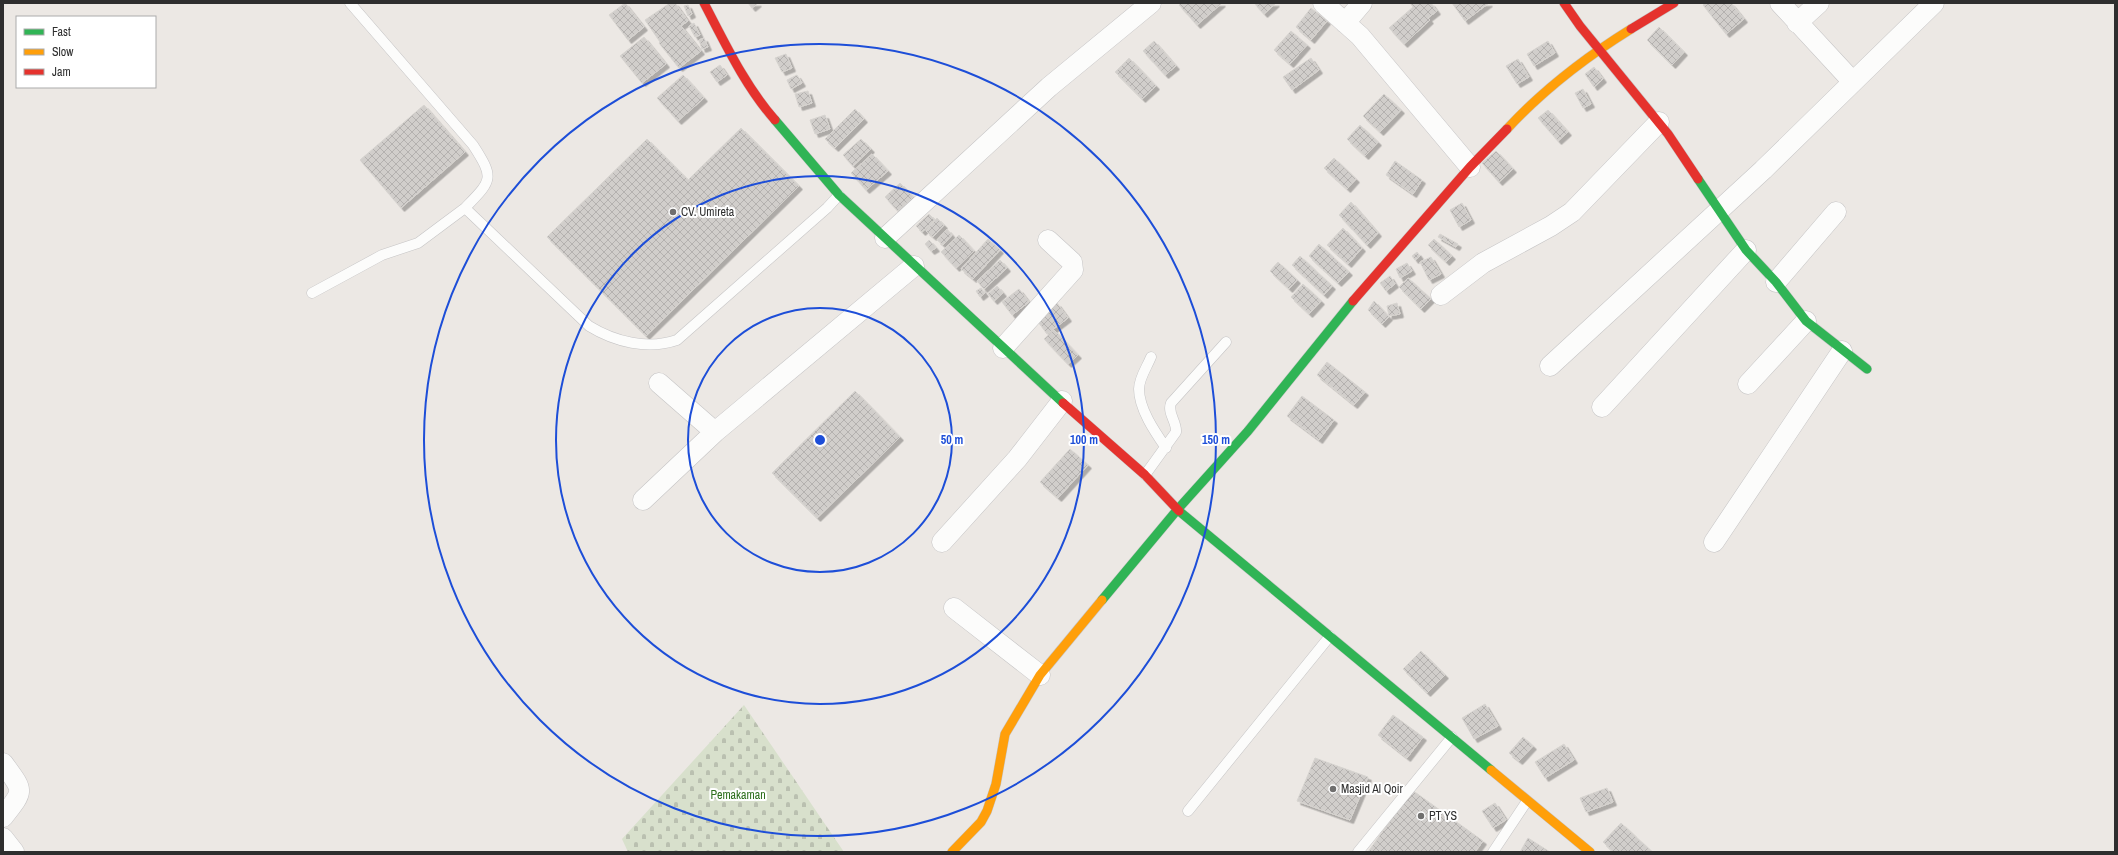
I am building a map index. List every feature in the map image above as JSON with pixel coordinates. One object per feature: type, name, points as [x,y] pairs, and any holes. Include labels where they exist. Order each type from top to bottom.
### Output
[{"type":"street","points":[[704,3],[722,38],[762,106],[839,195],[1080,419],[1145,474],[1177,510],[1590,852]]},
{"type":"street","points":[[886,238],[1049,88],[1151,3]]},
{"type":"street","points":[[1323,3],[1360,36],[1470,167]]},
{"type":"street","points":[[1345,23],[1362,3]]},
{"type":"street","points":[[1564,3],[1598,49],[1658,122],[1746,250],[1776,282],[1806,321],[1842,351],[1867,369]]},
{"type":"street","points":[[952,852],[981,822],[987,811],[996,784],[1005,734],[1040,675],[1177,510],[1248,431],[1338,319],[1470,167],[1529,105],[1598,49],[1674,3]]},
{"type":"street","points":[[1780,3],[1852,82]]},
{"type":"street","points":[[1798,23],[1818,3]]},
{"type":"street","points":[[1550,366],[1763,170],[1934,3]]},
{"type":"street","points":[[1441,295],[1483,263],[1551,226],[1572,212],[1658,122]]},
{"type":"street","points":[[1776,282],[1836,212]]},
{"type":"street","points":[[1003,348],[1073,270],[1072,262],[1048,240]]},
{"type":"street","points":[[1602,407],[1746,250]]},
{"type":"street","points":[[643,500],[715,432],[914,266]]},
{"type":"street","points":[[1748,384],[1806,321]]},
{"type":"street","points":[[1714,542],[1842,351]]},
{"type":"street","points":[[659,383],[715,432]]},
{"type":"street","points":[[942,542],[1017,459],[1062,401]]},
{"type":"street","points":[[954,608],[1040,675]]},
{"type":"street","points":[[3,763],[20,789],[18,797],[3,817]]},
{"type":"street","points":[[3,838],[14,852]]},
{"type":"lane","points":[[312,292],[382,255],[418,243],[465,208],[487,185],[488,176],[484,162],[473,145],[350,3]]},
{"type":"lane","points":[[465,208],[589,326],[601,334],[616,339],[653,346],[677,340],[827,208],[839,195]]},
{"type":"lane","points":[[1145,474],[1166,448],[1176,431],[1176,425],[1169,409],[1171,403],[1226,342]]},
{"type":"lane","points":[[1151,357],[1141,380],[1140,398],[1151,424],[1166,448]]},
{"type":"lane","points":[[1188,811],[1330,636]]},
{"type":"lane","points":[[1358,852],[1452,737]]},
{"type":"lane","points":[[1493,852],[1528,801]]},
{"type":"green space","name":"Pemakaman","points":[[744,705],[844,852],[628,852],[622,839]]},
{"type":"building","points":[[625,3],[644,27],[628,40],[609,15]]},
{"type":"building","points":[[670,3],[675,3],[688,21],[681,26],[701,51],[679,68],[659,43],[660,42],[645,20]]},
{"type":"building","points":[[748,3],[758,3],[752,8]]},
{"type":"building","points":[[1181,3],[1222,3],[1197,25],[1179,5]]},
{"type":"building","points":[[1254,3],[1276,3],[1264,14]]},
{"type":"building","points":[[1410,3],[1431,3],[1437,11],[1428,18],[1430,20],[1404,44],[1389,28],[1413,7]]},
{"type":"building","points":[[1452,3],[1489,3],[1465,21]]},
{"type":"building","points":[[1705,3],[1731,3],[1744,19],[1726,34],[1703,5]]},
{"type":"building","points":[[688,5],[692,14],[688,16],[684,6]]},
{"type":"building","points":[[1311,8],[1327,21],[1311,40],[1296,27]]},
{"type":"building","points":[[694,23],[700,35],[695,37],[689,26]]},
{"type":"building","points":[[1659,27],[1684,52],[1672,65],[1647,40]]},
{"type":"building","points":[[1291,31],[1307,45],[1290,64],[1274,50]]},
{"type":"building","points":[[644,37],[666,64],[642,83],[620,56]]},
{"type":"building","points":[[704,38],[708,47],[702,49],[699,40]]},
{"type":"building","points":[[1154,41],[1176,66],[1165,75],[1143,51]]},
{"type":"building","points":[[1548,41],[1555,53],[1534,66],[1527,54]]},
{"type":"building","points":[[786,54],[792,68],[782,72],[775,58]]},
{"type":"building","points":[[1129,58],[1156,86],[1142,99],[1115,72]]},
{"type":"building","points":[[1311,58],[1319,70],[1292,90],[1283,77]]},
{"type":"building","points":[[1518,59],[1529,77],[1517,84],[1506,66]]},
{"type":"building","points":[[720,65],[727,75],[717,82],[710,72]]},
{"type":"building","points":[[1594,67],[1603,79],[1594,87],[1585,74]]},
{"type":"building","points":[[683,75],[704,98],[678,121],[657,98]]},
{"type":"building","points":[[797,75],[802,83],[791,89],[787,80]]},
{"type":"building","points":[[1583,89],[1591,104],[1583,108],[1575,93]]},
{"type":"building","points":[[808,91],[812,103],[799,107],[795,94]]},
{"type":"building","points":[[1384,94],[1401,110],[1380,132],[1363,116]]},
{"type":"building","points":[[424,105],[465,152],[401,208],[360,160]]},
{"type":"building","points":[[855,109],[864,119],[835,148],[825,139]]},
{"type":"building","points":[[1548,110],[1568,132],[1558,141],[1538,118]]},
{"type":"building","points":[[825,115],[830,129],[815,134],[810,120]]},
{"type":"building","points":[[1360,125],[1378,142],[1365,156],[1347,139]]},
{"type":"building","name":"CV. Umireta","points":[[741,128],[799,186],[646,336],[547,237],[647,139],[688,180]]},
{"type":"building","points":[[861,139],[871,149],[853,166],[843,155]]},
{"type":"building","points":[[1496,151],[1513,169],[1499,182],[1482,163]]},
{"type":"building","points":[[872,154],[888,171],[866,190],[851,173]]},
{"type":"building","points":[[1334,158],[1356,179],[1347,189],[1324,168]]},
{"type":"building","points":[[1395,161],[1422,180],[1413,194],[1386,175]]},
{"type":"building","points":[[900,183],[913,197],[898,211],[885,197]]},
{"type":"building","points":[[1351,202],[1378,233],[1367,245],[1339,215]]},
{"type":"building","points":[[1462,203],[1471,220],[1459,227],[1450,210]]},
{"type":"building","points":[[929,214],[935,220],[922,232],[916,226]]},
{"type":"building","points":[[937,218],[944,225],[933,237],[926,231]]},
{"type":"building","points":[[1343,228],[1362,248],[1348,264],[1327,245]]},
{"type":"building","points":[[947,229],[952,235],[943,245],[937,240]]},
{"type":"building","points":[[1440,234],[1458,244],[1456,247],[1438,237]]},
{"type":"building","points":[[959,235],[974,251],[956,268],[941,252]]},
{"type":"building","points":[[988,239],[1000,250],[973,279],[961,269]]},
{"type":"building","points":[[1434,239],[1452,256],[1446,262],[1428,245]]},
{"type":"building","points":[[929,240],[936,248],[931,251],[925,244]]},
{"type":"building","points":[[1319,244],[1349,272],[1338,283],[1309,256]]},
{"type":"building","points":[[1417,252],[1420,256],[1415,260],[1412,256]]},
{"type":"building","points":[[1300,256],[1332,286],[1324,295],[1292,265]]},
{"type":"building","points":[[1431,257],[1441,274],[1429,280],[1420,262]]},
{"type":"building","points":[[1000,260],[1007,268],[984,289],[977,281]]},
{"type":"building","points":[[1278,262],[1297,280],[1289,289],[1270,271]]},
{"type":"building","points":[[1407,263],[1412,271],[1400,278],[1396,269]]},
{"type":"building","points":[[1390,276],[1395,284],[1386,291],[1380,283]]},
{"type":"building","points":[[1408,278],[1431,299],[1421,309],[1399,287]]},
{"type":"building","points":[[1303,284],[1321,301],[1309,314],[1291,297]]},
{"type":"building","points":[[997,286],[1003,293],[994,301],[988,294]]},
{"type":"building","points":[[981,288],[985,293],[980,297],[976,291]]},
{"type":"building","points":[[1019,289],[1029,302],[1012,315],[1002,302]]},
{"type":"building","points":[[1374,301],[1389,317],[1382,324],[1368,310]]},
{"type":"building","points":[[1057,303],[1068,318],[1047,334],[1036,319]]},
{"type":"building","points":[[1397,303],[1400,314],[1389,316],[1387,306]]},
{"type":"building","points":[[1054,330],[1078,355],[1068,364],[1044,339]]},
{"type":"building","points":[[1327,362],[1365,392],[1354,405],[1317,375]]},
{"type":"building","points":[[855,391],[900,437],[817,518],[772,473]]},
{"type":"building","points":[[1302,396],[1334,420],[1319,440],[1287,416]]},
{"type":"building","points":[[1070,449],[1088,465],[1058,498],[1040,482]]},
{"type":"building","points":[[1421,651],[1445,675],[1427,693],[1403,669]]},
{"type":"building","points":[[1485,704],[1498,726],[1474,739],[1462,718]]},
{"type":"building","points":[[1393,715],[1423,737],[1407,758],[1378,735]]},
{"type":"building","points":[[1523,737],[1533,746],[1519,761],[1509,753]]},
{"type":"building","points":[[1564,744],[1574,760],[1545,778],[1535,762]]},
{"type":"building","name":"Masjid Al Qoir","points":[[1315,758],[1368,777],[1350,820],[1297,801]]},
{"type":"building","points":[[1607,788],[1613,802],[1586,812],[1580,798]]},
{"type":"building","name":"PT YS","points":[[1412,790],[1483,841],[1475,852],[1368,852]]},
{"type":"building","points":[[1495,803],[1506,820],[1493,828],[1482,811]]},
{"type":"building","points":[[1621,823],[1652,852],[1613,852],[1603,842]]},
{"type":"building","points":[[1528,838],[1550,852],[1520,852]]},
{"type":"traffic: fast","points":[[775,120],[839,195],[1063,403]]},
{"type":"traffic: fast","points":[[1698,179],[1746,250],[1776,282],[1806,321],[1867,369]]},
{"type":"traffic: fast","points":[[1102,600],[1177,510],[1248,431],[1353,301]]},
{"type":"traffic: fast","points":[[1179,511],[1491,770]]},
{"type":"traffic: slow","points":[[1507,129],[1535,101],[1566,75],[1631,29]]},
{"type":"traffic: slow","points":[[952,852],[981,822],[987,811],[996,784],[1005,734],[1040,675],[1102,600]]},
{"type":"traffic: slow","points":[[1491,770],[1590,852]]},
{"type":"traffic: jam","points":[[704,3],[745,79],[764,107],[775,120]]},
{"type":"traffic: jam","points":[[1564,3],[1580,26],[1668,134],[1698,179]]},
{"type":"traffic: jam","points":[[1631,29],[1674,3]]},
{"type":"traffic: jam","points":[[1353,301],[1470,167],[1507,129]]},
{"type":"traffic: jam","points":[[1063,403],[1145,475],[1179,511]]},
{"type":"place","name":"CV. Umireta","points":[[673,212]]},
{"type":"place","name":"Masjid Al Qoir","points":[[1333,789]]},
{"type":"place","name":"PT YS","points":[[1421,816]]}]
